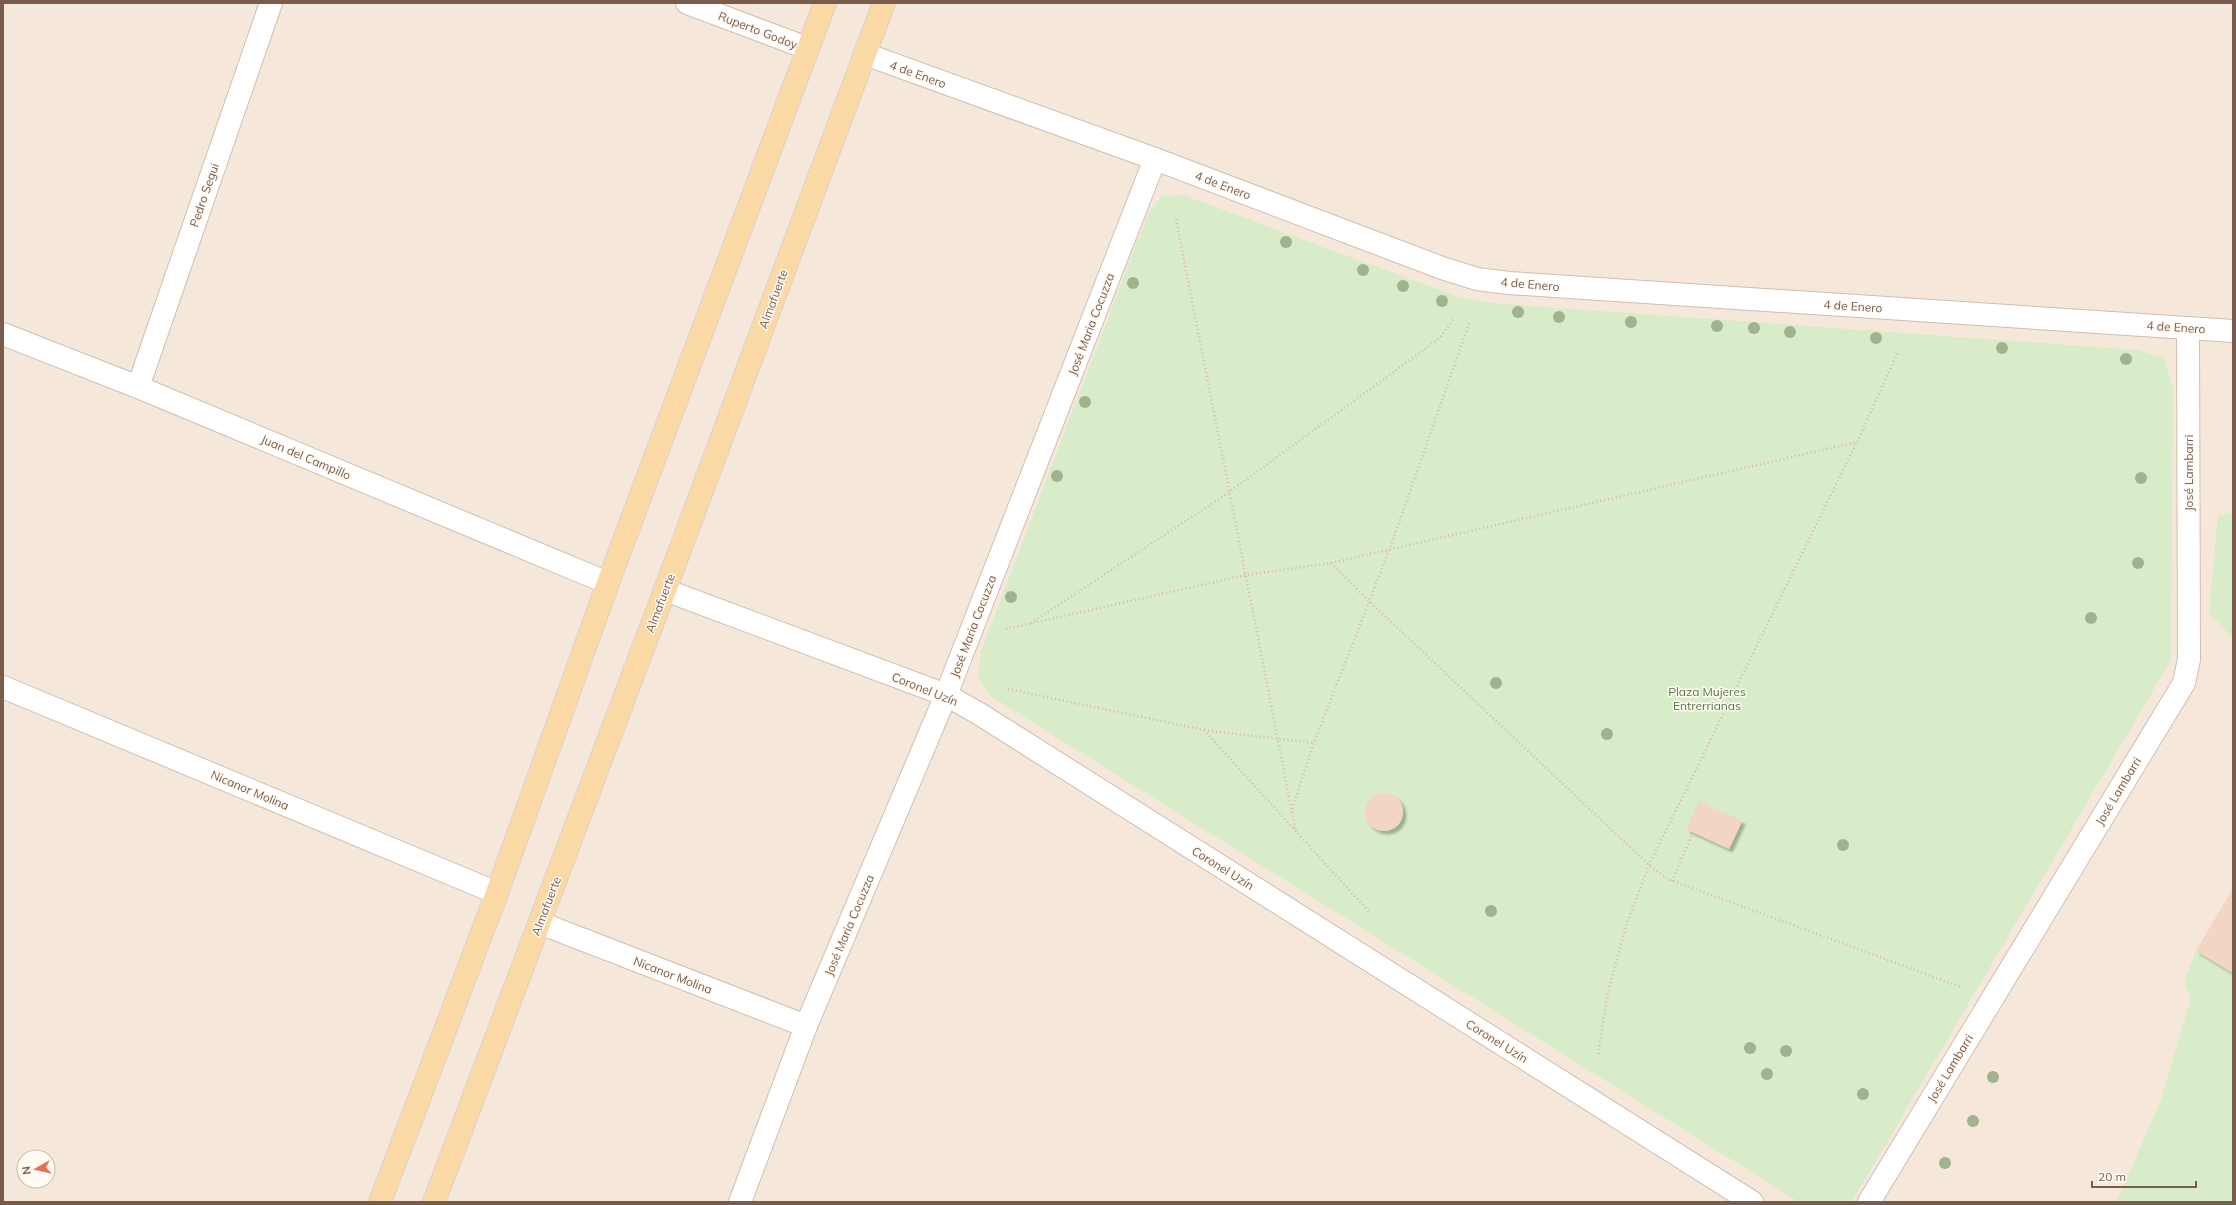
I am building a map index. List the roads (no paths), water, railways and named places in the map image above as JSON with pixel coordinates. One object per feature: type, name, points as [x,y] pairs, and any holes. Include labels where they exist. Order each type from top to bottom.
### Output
[{"type":"main road","points":[[380,1202],[497,892],[608,583],[825,3]]},
{"type":"main road","name":"Almafuerte","points":[[434,1202],[665,590],[884,3]]},
{"type":"street","name":"Pedro Segui","points":[[138,386],[271,3]]},
{"type":"street","name":"Ruperto Godoy","points":[[687,3],[807,48]]},
{"type":"street","name":"4 de Enero","points":[[865,54],[1155,159],[1435,265],[1477,279],[1508,283],[2233,331]]},
{"type":"street","name":"José Maria Cocuzza","points":[[740,1202],[806,1026],[946,695],[1155,159]]},
{"type":"street","name":"José Lambarri","points":[[1869,1202],[2184,683],[2189,659],[2188,328]]},
{"type":"street","name":"Juan del Campillo","points":[[3,334],[138,386],[608,583]]},
{"type":"street","name":"Coronel Uzín","points":[[665,590],[946,695],[978,713],[1752,1202]]},
{"type":"street","name":"Nicanor Molina","points":[[3,687],[497,892]]},
{"type":"street","name":"Nicanor Molina","points":[[540,923],[806,1026]]},
{"type":"park label","name":"Plaza Mujeres Entrerrianas","points":[[1707,698]]}]
